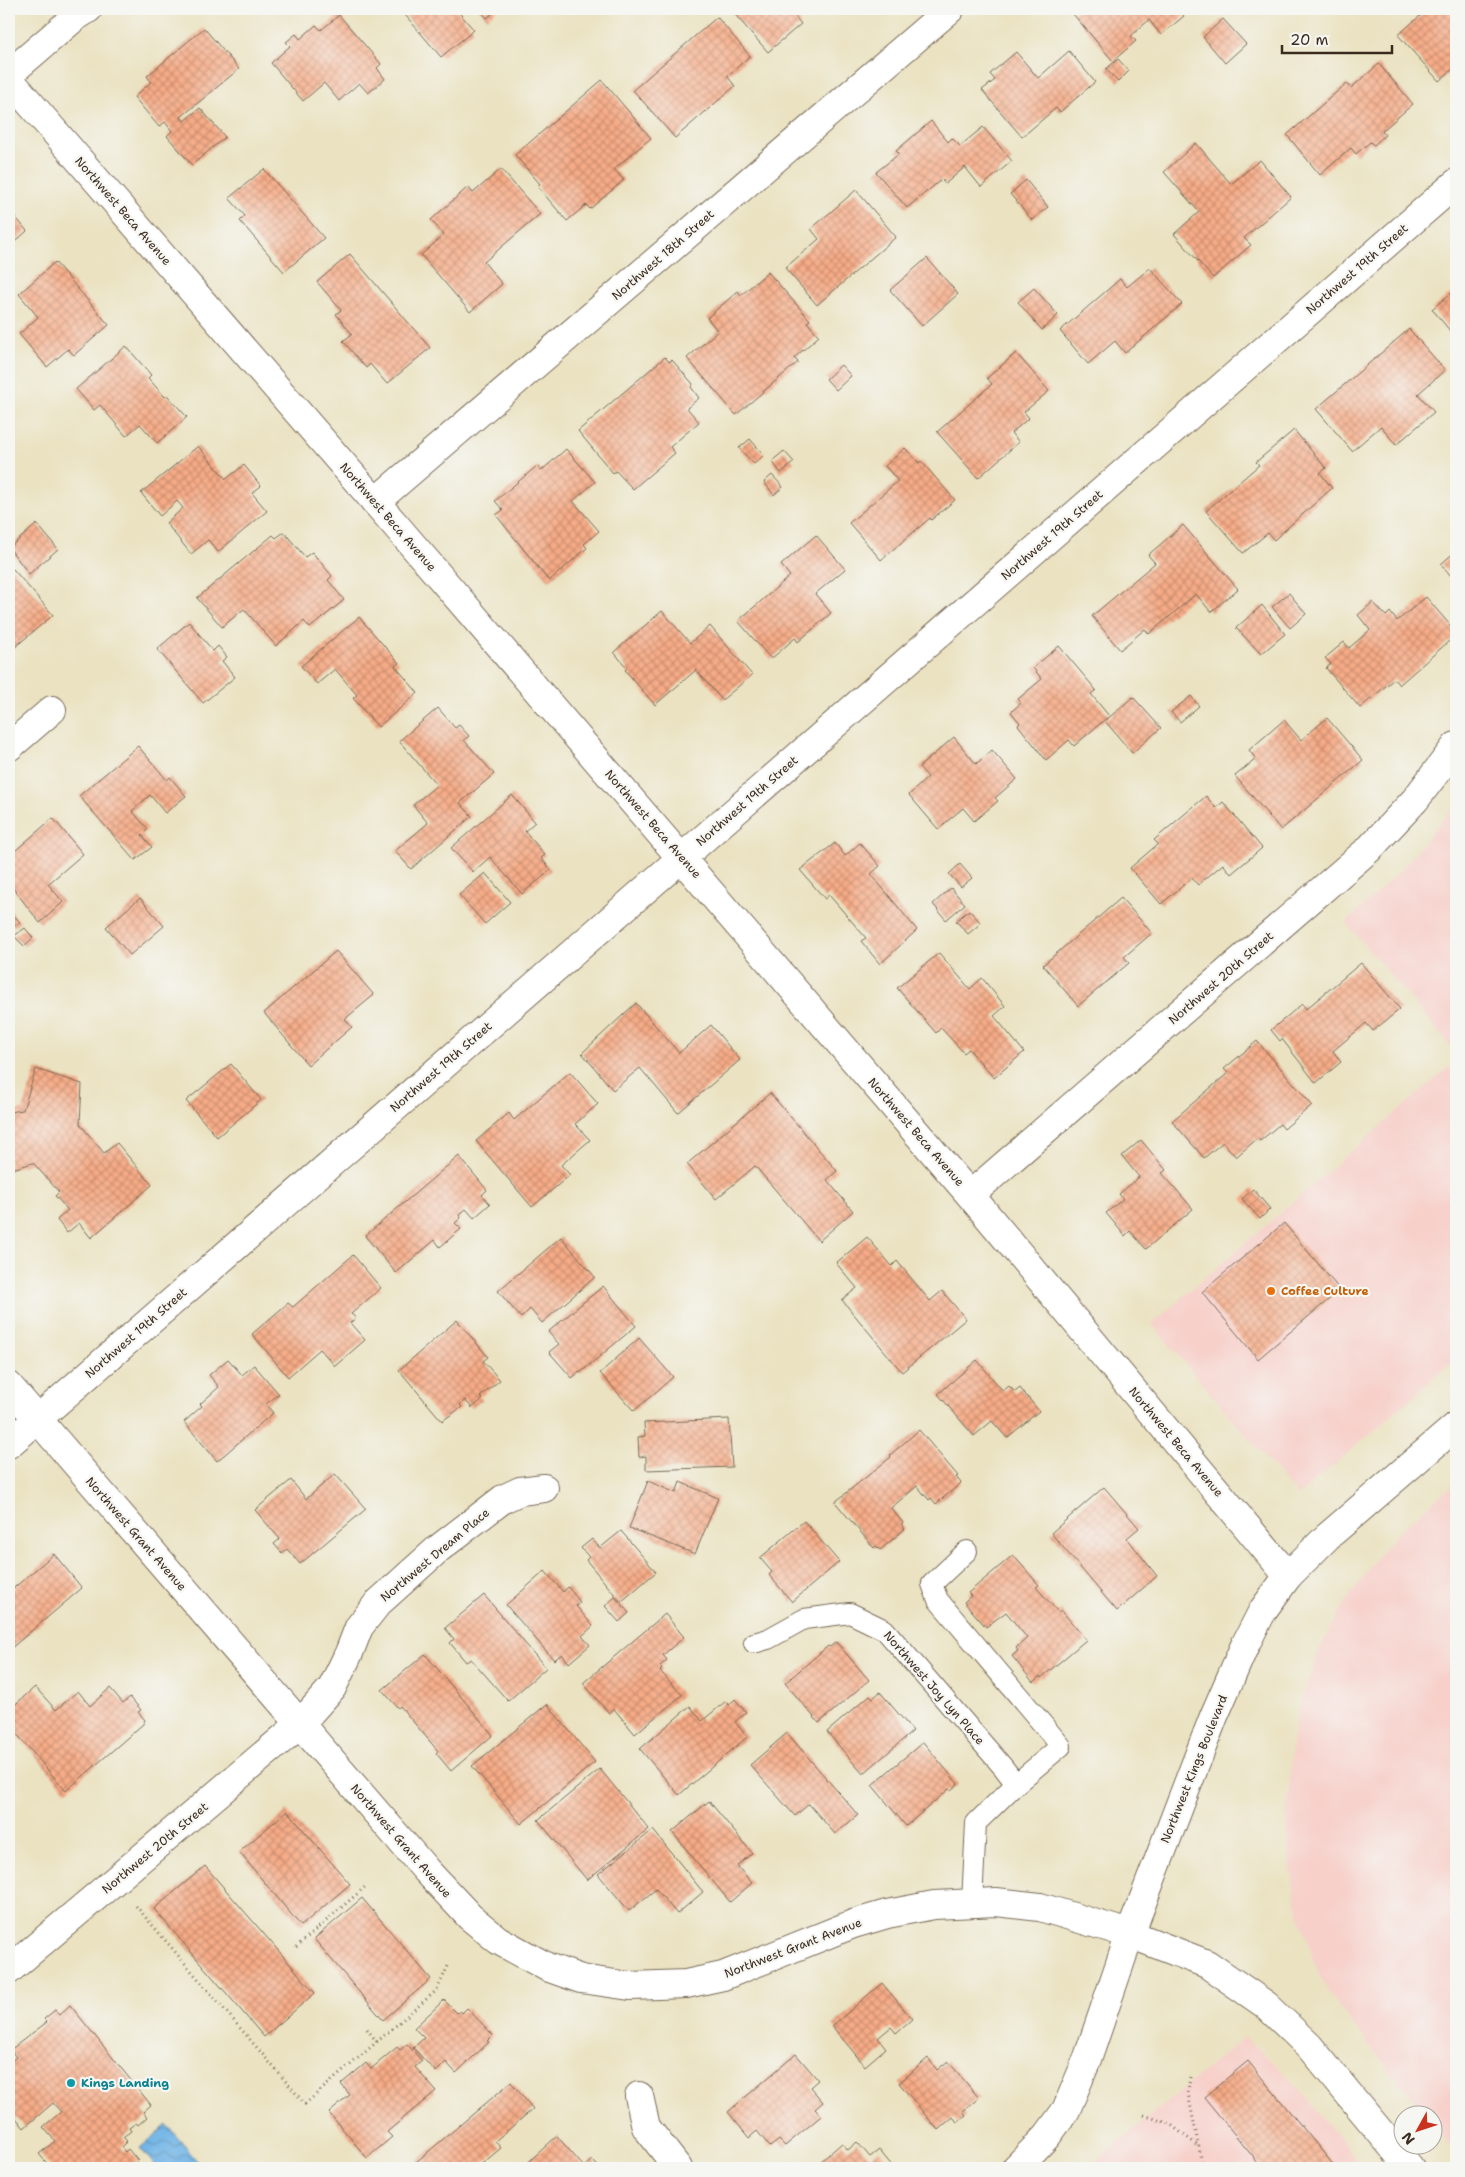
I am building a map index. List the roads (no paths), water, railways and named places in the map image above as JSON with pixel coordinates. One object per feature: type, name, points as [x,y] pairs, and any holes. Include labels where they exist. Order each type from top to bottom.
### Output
[{"type":"street","points":[[9,74],[74,18],[88,9]]},
{"type":"street","name":"Northwest 18th Street","points":[[375,502],[950,9]]},
{"type":"street","name":"Northwest Beca Avenue","points":[[9,79],[970,1195],[1288,1576]]},
{"type":"street","name":"Northwest 19th Street","points":[[9,1444],[1456,183]]},
{"type":"street","points":[[9,747],[52,710]]},
{"type":"street","name":"Northwest 20th Street","points":[[970,1195],[1369,849],[1416,800],[1456,746]]},
{"type":"street","name":"Northwest Grant Avenue","points":[[9,1386],[426,1870],[470,1917],[498,1940],[547,1967],[582,1979],[630,1986],[686,1984],[723,1976],[852,1924],[887,1914],[934,1905],[972,1903],[996,1902],[1040,1907],[1130,1934],[1207,1964],[1266,2005],[1309,2046],[1410,2168]]},
{"type":"street","name":"Northwest Kings Boulevard","points":[[1016,2168],[1047,2136],[1066,2110],[1087,2060],[1130,1934],[1214,1716],[1245,1645],[1263,1610],[1288,1576],[1327,1537],[1456,1426]]},
{"type":"street","name":"Northwest Dream Place","points":[[300,1724],[332,1688],[359,1627],[378,1603],[438,1549],[503,1499],[520,1491],[544,1488]]},
{"type":"street","name":"Northwest 20th Street","points":[[9,1970],[300,1724]]},
{"type":"street","points":[[639,2096],[646,2127],[678,2168]]},
{"type":"lane","points":[[967,1551],[932,1584],[938,1600],[1061,1746],[1016,1784],[976,1823],[972,1903]]},
{"type":"lane","name":"Northwest Joy Lyn Place","points":[[754,1643],[768,1639],[804,1619],[850,1613],[885,1630],[1016,1784]]},
{"type":"water","points":[[167,2125],[203,2168],[157,2168],[140,2148]]},
{"type":"place","name":"Coffee Culture","points":[[1271,1291]]},
{"type":"place","name":"Kings Landing","points":[[71,2083]]}]
